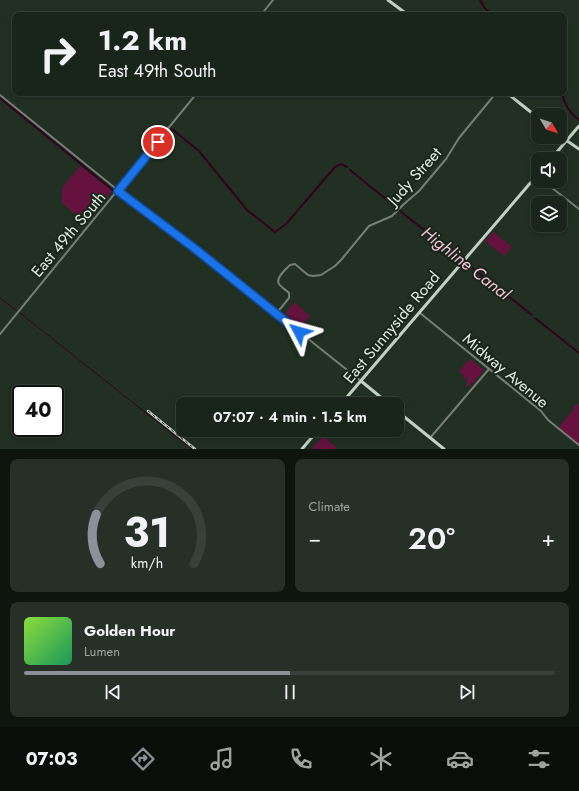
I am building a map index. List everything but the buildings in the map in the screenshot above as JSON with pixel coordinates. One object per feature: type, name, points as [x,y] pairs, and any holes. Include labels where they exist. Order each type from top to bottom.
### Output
[{"type":"main road","points":[[388,0],[404,12]]},
{"type":"main road","points":[[511,96],[531,112]]},
{"type":"main road","points":[[567,138],[579,126]]},
{"type":"main road","points":[[567,140],[579,149]]},
{"type":"main road","name":"East Sunnyside Road","points":[[347,397],[531,183]]},
{"type":"main road","points":[[361,381],[380,397]]},
{"type":"main road","points":[[404,417],[444,449]]},
{"type":"main road","points":[[302,449],[312,437]]},
{"type":"street","points":[[263,12],[272,0]]},
{"type":"street","points":[[0,95],[118,191],[194,248],[361,381]]},
{"type":"street","name":"East 49th South","points":[[0,334],[196,96]]},
{"type":"street","name":"Judy Street","points":[[276,314],[289,298],[288,293],[278,281],[279,277],[290,265],[295,264],[308,274],[316,276],[321,275],[334,266],[341,260],[369,226],[392,216],[419,191],[446,159],[459,138],[494,96]]},
{"type":"street","points":[[552,188],[579,209]]},
{"type":"street","name":"Midway Avenue","points":[[419,312],[541,411],[548,420],[579,446]]},
{"type":"street","points":[[430,438],[489,369]]},
{"type":"shaded area","points":[[80,166],[112,191],[86,223],[62,203],[62,188]]},
{"type":"shaded area","points":[[493,232],[512,247],[504,256],[485,241]]},
{"type":"shaded area","points":[[294,302],[310,316],[301,327],[285,314]]},
{"type":"shaded area","points":[[470,359],[484,370],[468,387],[466,385],[468,383],[466,382],[468,379],[465,377],[465,380],[463,377],[464,376],[459,371]]},
{"type":"shaded area","points":[[579,403],[579,445],[558,428],[574,409],[573,408],[575,405],[577,406]]},
{"type":"shaded area","points":[[322,437],[336,447],[335,449],[312,449]]},
{"type":"waterway","points":[[480,0],[489,12]]},
{"type":"waterway","points":[[563,96],[568,108],[579,120]]},
{"type":"waterway","points":[[0,98],[115,192]]},
{"type":"waterway","points":[[120,191],[172,129],[199,151],[247,210],[275,232],[286,224],[335,167],[341,164],[347,167]]},
{"type":"waterway","points":[[350,170],[397,208]]},
{"type":"waterway","name":"Highline Canal","points":[[400,211],[532,315]]},
{"type":"waterway","points":[[0,298],[17,311]]},
{"type":"waterway","points":[[20,313],[122,394]]},
{"type":"waterway","name":"Highline Canal","points":[[535,318],[579,353]]},
{"type":"waterway","points":[[123,395],[192,449]]},
{"type":"railway","points":[[148,411],[195,449]]},
{"type":"route","points":[[158,142],[118,191],[194,248],[299,332]]}]
